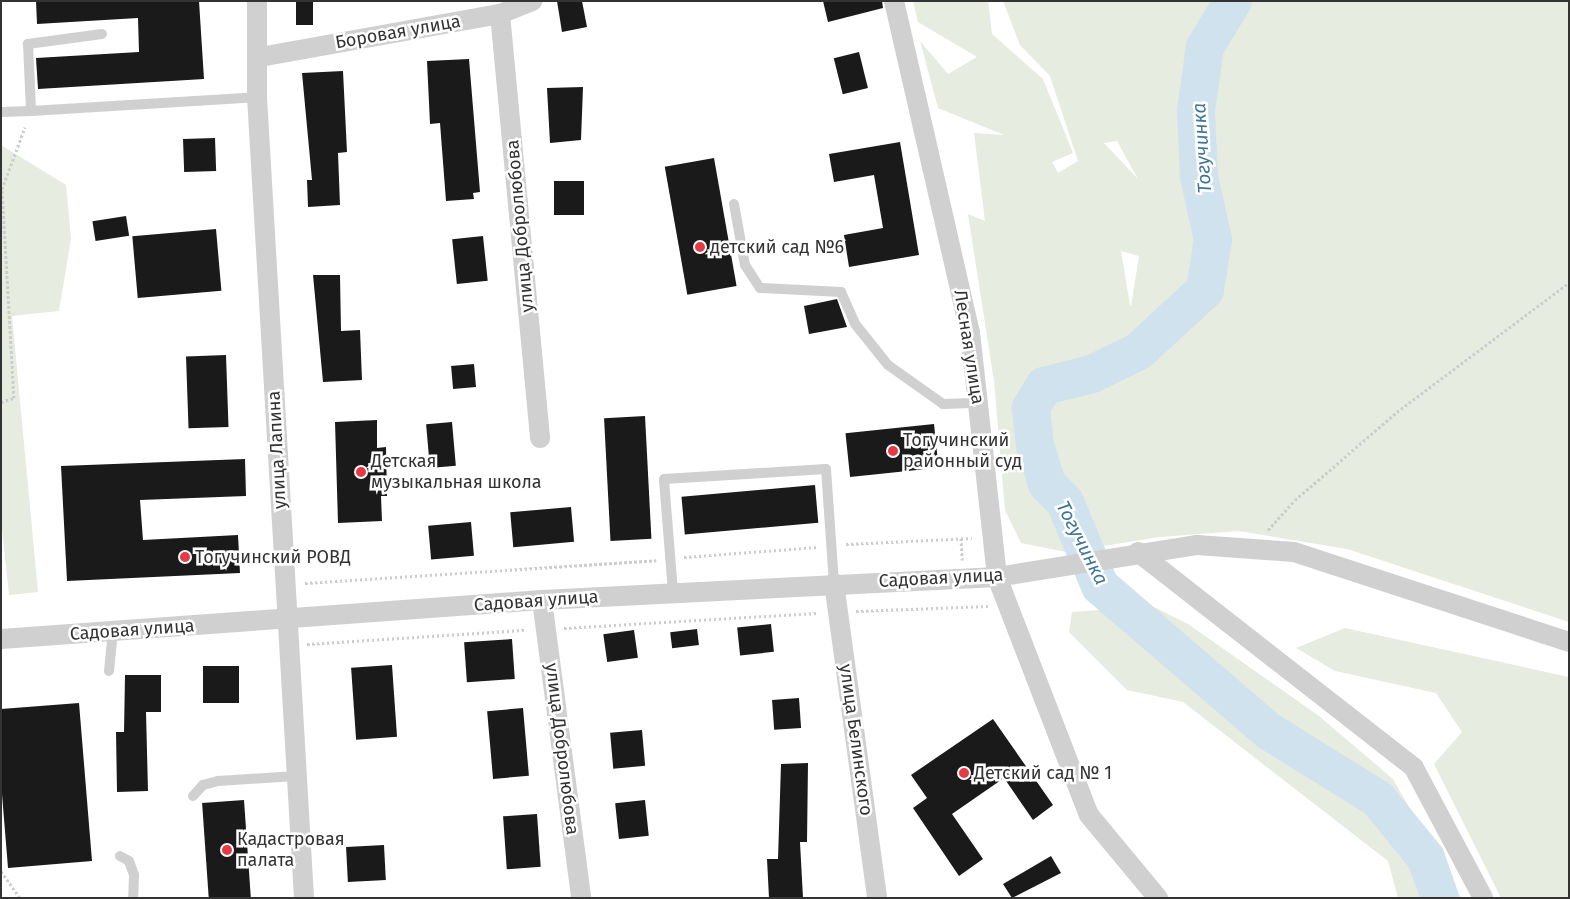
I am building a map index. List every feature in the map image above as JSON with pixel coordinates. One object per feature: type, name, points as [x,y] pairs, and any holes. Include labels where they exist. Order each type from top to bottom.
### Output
[{"type":"street","name":"улица Лапина","points":[[257,1],[260,57],[257,98],[284,584],[304,898]]},
{"type":"street","name":"Боровая улица","points":[[260,57],[500,14],[533,1]]},
{"type":"street","name":"Лесная улица","points":[[894,1],[970,332],[997,576],[1089,815],[1158,898]]},
{"type":"street","name":"улица Добролюбова","points":[[500,14],[540,438]]},
{"type":"street","name":"Садовая улица","points":[[1,639],[542,600],[834,583],[997,576],[1071,566],[1138,552],[1197,545],[1294,552],[1569,642]]},
{"type":"street","points":[[1138,552],[1414,768],[1483,898]]},
{"type":"street","name":"улица Белинского","points":[[834,583],[877,898]]},
{"type":"street","name":"улица Добролюбова","points":[[542,600],[581,898]]},
{"type":"lane","points":[[31,110],[28,44],[102,34]]},
{"type":"lane","points":[[1,112],[257,98]]},
{"type":"lane","points":[[734,204],[745,265],[760,288],[841,292],[856,325],[888,365],[943,404],[978,403]]},
{"type":"lane","points":[[673,592],[664,479],[826,468],[834,583]]},
{"type":"lane","points":[[109,671],[112,631]]},
{"type":"lane","points":[[192,796],[203,785],[218,782],[296,776]]},
{"type":"lane","points":[[120,856],[129,860],[134,875],[133,898]]},
{"type":"path","points":[[1,402],[14,398],[2,190],[31,110]]},
{"type":"path","points":[[1252,548],[1295,500],[1397,412],[1569,283]]},
{"type":"path","points":[[284,584],[670,559],[831,546],[993,537]]},
{"type":"path","points":[[288,645],[546,628],[838,612],[1008,606]]},
{"type":"path","points":[[1,871],[20,898]]},
{"type":"shaded area","points":[[913,1],[988,1],[992,34],[1043,79],[1073,153],[1052,162],[1058,173],[1078,161],[1050,76],[1020,45],[1003,1],[1569,1],[1569,622],[1347,549],[1239,531],[1160,537],[1066,552],[1021,543],[1005,510],[994,381],[968,214],[985,221],[974,133],[1004,135],[938,108],[920,41],[948,74],[977,57],[918,22]],"holes":[[[1117,141],[1138,179],[1104,143]],[[1121,251],[1139,256],[1131,306],[1130,305]]]},
{"type":"shaded area","points":[[1,145],[66,185],[71,239],[59,311],[12,316],[38,592],[9,595],[1,519]]},
{"type":"shaded area","points":[[1152,606],[1188,624],[1319,716],[1393,779],[1461,898],[1398,898],[1388,861],[1183,702],[1127,690],[1069,632],[1072,612]]},
{"type":"shaded area","points":[[1345,628],[1569,677],[1569,898],[1501,898],[1434,764],[1462,732],[1436,693],[1335,671],[1296,648]]},
{"type":"building","points":[[36,1],[199,1],[204,79],[38,89],[36,58],[139,52],[138,18],[37,24]]},
{"type":"building","points":[[296,1],[313,1],[313,25],[296,25]]},
{"type":"building","points":[[557,1],[582,1],[587,27],[562,32]]},
{"type":"building","points":[[823,1],[882,1],[883,8],[828,22]]},
{"type":"building","points":[[859,52],[868,88],[843,94],[834,58]]},
{"type":"building","points":[[469,59],[480,192],[473,193],[474,199],[446,201],[440,123],[430,124],[427,61]]},
{"type":"building","points":[[343,71],[347,152],[338,153],[340,205],[308,207],[307,180],[312,180],[302,73]]},
{"type":"building","points":[[583,87],[581,140],[550,143],[547,88]]},
{"type":"building","points":[[215,138],[216,171],[184,172],[183,139]]},
{"type":"building","points":[[900,142],[919,255],[849,267],[844,235],[883,228],[874,175],[834,182],[829,154]]},
{"type":"building","points":[[714,158],[737,286],[687,295],[665,167]]},
{"type":"building","points":[[554,181],[584,181],[584,215],[554,215]]},
{"type":"building","points":[[126,216],[129,236],[96,241],[92,221]]},
{"type":"building","points":[[216,229],[221,291],[138,298],[132,236]]},
{"type":"building","points":[[483,236],[488,281],[457,284],[452,239]]},
{"type":"building","points":[[313,275],[340,275],[341,331],[360,330],[362,380],[323,382]]},
{"type":"building","points":[[837,299],[847,327],[809,334],[804,306]]},
{"type":"building","points":[[226,355],[229,427],[189,428],[186,356]]},
{"type":"building","points":[[474,364],[476,387],[453,389],[451,366]]},
{"type":"building","points":[[645,416],[651,539],[610,541],[604,418]]},
{"type":"building","name":"Детская музыкальная школа","points":[[377,420],[377,448],[386,447],[387,496],[381,496],[382,521],[338,523],[335,422]]},
{"type":"building","points":[[452,422],[456,466],[430,468],[426,424]]},
{"type":"building","name":"Тогучинский районный суд","points":[[934,424],[939,468],[850,477],[845,433]]},
{"type":"building","points":[[245,459],[246,496],[140,500],[143,540],[238,535],[240,573],[67,581],[61,466]]},
{"type":"building","points":[[815,485],[818,523],[685,535],[682,497]]},
{"type":"building","points":[[571,507],[574,542],[513,547],[510,512]]},
{"type":"building","points":[[471,522],[474,556],[431,560],[428,526]]},
{"type":"building","points":[[771,624],[774,652],[740,655],[737,628]]},
{"type":"building","points":[[697,629],[699,645],[672,648],[670,632]]},
{"type":"building","points":[[634,630],[638,658],[607,662],[603,634]]},
{"type":"building","points":[[512,639],[515,679],[467,682],[464,642]]},
{"type":"building","points":[[392,665],[397,737],[356,740],[351,668]]},
{"type":"building","points":[[203,666],[239,666],[239,703],[203,703]]},
{"type":"building","points":[[125,675],[161,675],[161,712],[146,712],[148,791],[117,792],[116,732],[124,732]]},
{"type":"building","points":[[799,698],[801,728],[774,730],[772,700]]},
{"type":"building","points":[[79,703],[92,861],[8,868],[1,782],[1,709]]},
{"type":"building","points":[[523,708],[529,776],[493,779],[487,711]]},
{"type":"building","points":[[993,719],[1053,805],[1033,820],[1004,778],[952,814],[983,859],[959,876],[913,808],[927,798],[911,775]]},
{"type":"building","points":[[642,730],[645,766],[613,769],[610,733]]},
{"type":"building","points":[[808,763],[807,842],[800,842],[803,898],[769,898],[767,859],[778,859],[781,764]]},
{"type":"building","name":"Кадастровая палата","points":[[244,800],[251,898],[209,898],[202,803]]},
{"type":"building","points":[[645,800],[649,836],[619,839],[615,803]]},
{"type":"building","points":[[537,814],[541,867],[507,869],[503,816]]},
{"type":"building","points":[[384,845],[386,880],[348,882],[346,847]]},
{"type":"building","points":[[1051,856],[1061,873],[1012,898],[1003,884]]},
{"type":"waterway","name":"Тогучинка","points":[[1233,1],[1205,47],[1196,111],[1199,176],[1213,240],[1205,290],[1139,351],[1092,374],[1044,386],[1031,408],[1035,445],[1047,484],[1065,502],[1100,586],[1270,732],[1378,799],[1426,858],[1440,898]]},
{"type":"place","name":"детский сад №6","points":[[700,247]]},
{"type":"place","name":"Тогучинский районный суд","points":[[893,451]]},
{"type":"place","name":"Детская музыкальная школа","points":[[361,472]]},
{"type":"place","name":"Тогучинский РОВД","points":[[185,557]]},
{"type":"place","name":"Детский сад № 1","points":[[964,773]]},
{"type":"place","name":"Кадастровая палата","points":[[227,850]]}]
